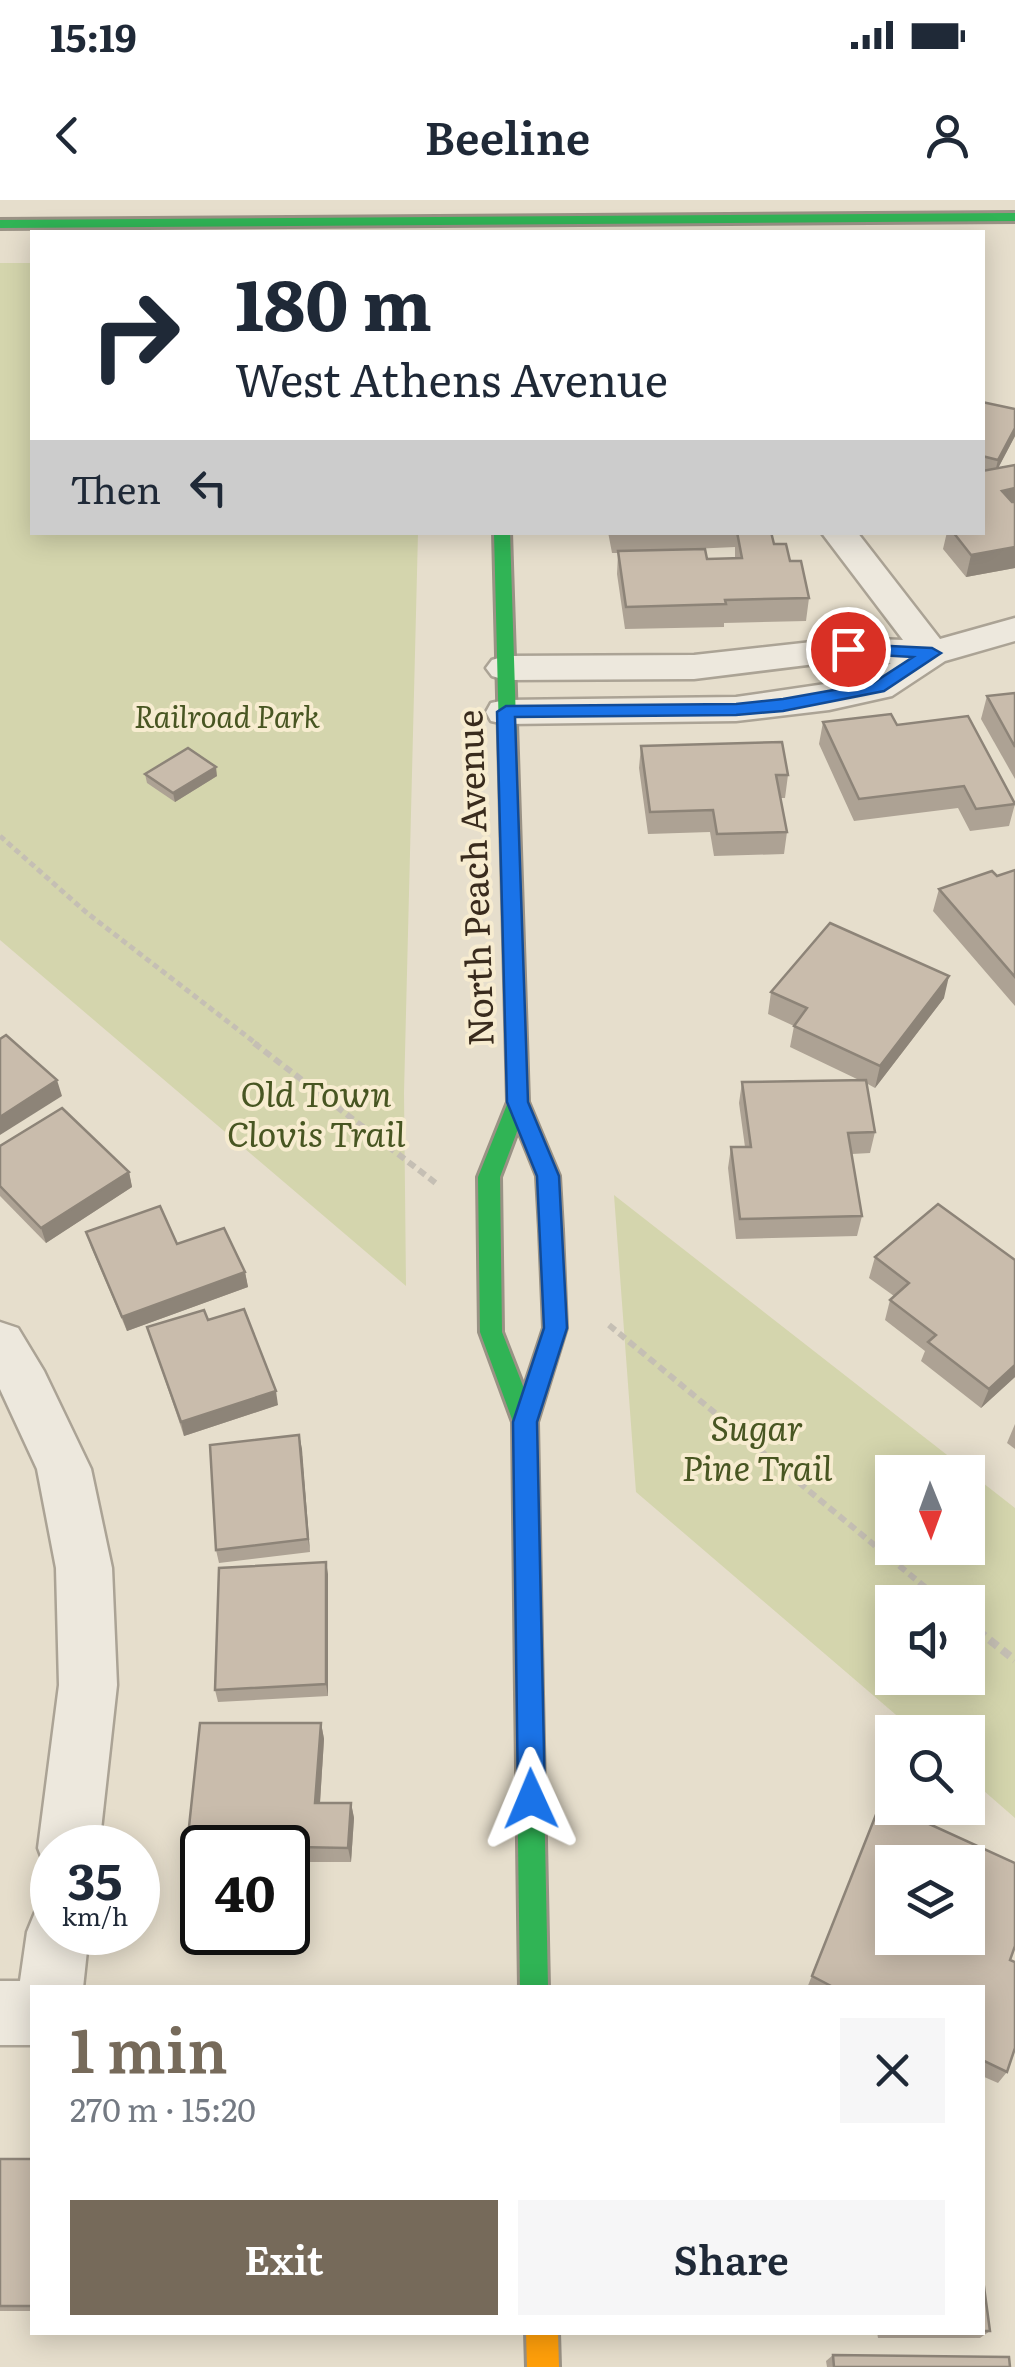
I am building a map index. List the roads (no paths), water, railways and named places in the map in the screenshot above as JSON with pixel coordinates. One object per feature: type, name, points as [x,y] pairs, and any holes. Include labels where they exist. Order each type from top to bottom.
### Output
[{"type":"street","points":[[0,224],[496,218],[1015,218]]},
{"type":"street","name":"North Peach Avenue","points":[[502,535],[518,1102],[548,1176],[556,1328],[525,1422],[534,1985]]},
{"type":"street","points":[[840,535],[932,653]]},
{"type":"street","points":[[506,712],[736,710],[783,705],[878,688],[932,653],[1015,629]]},
{"type":"street","points":[[505,668],[709,666],[848,649],[932,653]]},
{"type":"street","name":"North Peach Avenue","points":[[518,1102],[489,1177],[491,1332],[525,1422]]},
{"type":"street","points":[[0,1343],[26,1386],[64,1469],[84,1568],[88,1684],[71,1825]]},
{"type":"street","points":[[51,1985],[55,1955]]},
{"type":"street","points":[[0,2013],[30,2013]]},
{"type":"street","points":[[542,2335],[542,2367]]},
{"type":"park label","name":"Railroad Park","points":[[227,718]]},
{"type":"park label","name":"Old Town Clovis Trail","points":[[316,1115]]},
{"type":"park label","name":"Sugar Pine Trail","points":[[757,1449]]}]
